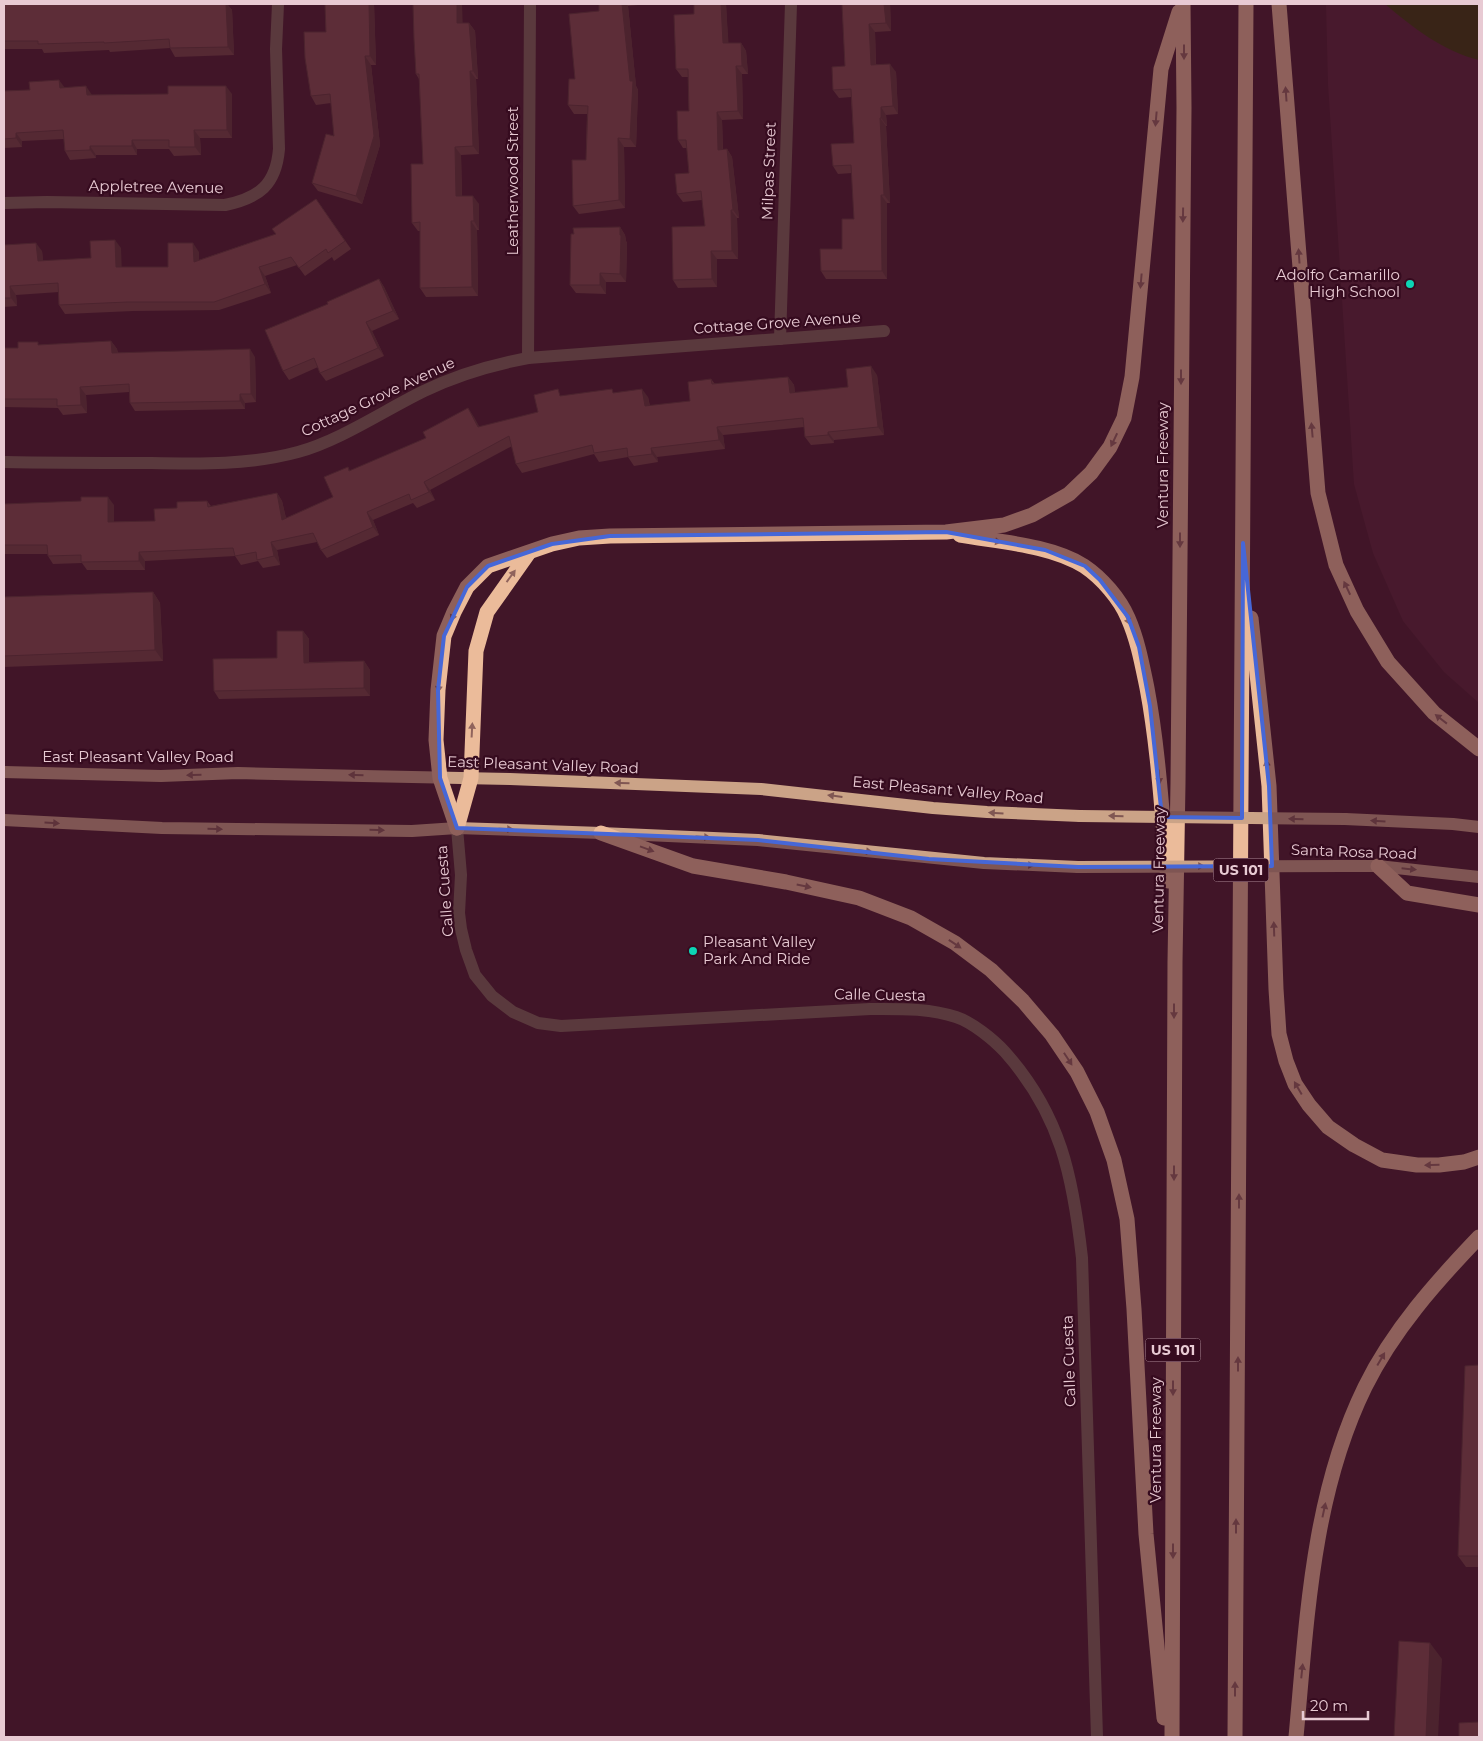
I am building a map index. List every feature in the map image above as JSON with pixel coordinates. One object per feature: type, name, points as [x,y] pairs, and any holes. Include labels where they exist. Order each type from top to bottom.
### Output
[{"type":"highway","points":[[457,828],[440,778],[436,740],[438,690],[444,636],[467,587],[488,566],[528,554],[552,544],[580,538],[610,536],[946,532],[1004,525],[1032,515],[1069,494],[1091,473],[1110,447],[1124,418],[1132,377],[1161,69],[1182,4]]},
{"type":"highway","name":"Ventura Freeway","points":[[1172,1737],[1174,962],[1178,783],[1184,108],[1182,4]]},
{"type":"highway","name":"US 101","points":[[1235,1737],[1246,4]]},
{"type":"highway","points":[[1279,4],[1318,493],[1336,565],[1357,611],[1388,662],[1434,713],[1479,749]]},
{"type":"highway","points":[[946,532],[1045,550],[1085,566],[1100,580],[1128,617],[1139,647],[1158,764],[1174,962]]},
{"type":"highway","points":[[1243,543],[1269,786],[1276,989],[1279,1034],[1286,1061],[1295,1084],[1309,1106],[1328,1127],[1354,1145],[1382,1160],[1417,1165],[1439,1165],[1464,1162],[1479,1157]]},
{"type":"highway","points":[[457,828],[471,778],[476,651],[487,612],[528,554]]},
{"type":"highway","points":[[601,833],[693,866],[786,882],[859,898],[911,918],[956,944],[991,970],[1024,1001],[1052,1035],[1077,1072],[1097,1112],[1114,1160],[1127,1219],[1134,1310],[1146,1534],[1166,1737]]},
{"type":"highway","points":[[1378,866],[1407,893],[1479,905]]},
{"type":"highway","points":[[1296,1737],[1308,1609],[1317,1542],[1328,1487],[1346,1430],[1365,1386],[1414,1309],[1479,1237]]},
{"type":"main road","name":"East Pleasant Valley Road","points":[[4,772],[161,776],[248,773],[471,778],[761,789],[933,808],[1080,816]]},
{"type":"main road","name":"Santa Rosa Road","points":[[1080,816],[1345,819],[1454,824],[1479,827]]},
{"type":"main road","points":[[4,820],[162,828],[412,831],[457,828],[601,833]]},
{"type":"main road","name":"Santa Rosa Road","points":[[601,833],[758,840],[975,863],[1078,867],[1378,866],[1479,877]]},
{"type":"street","name":"Appletree Avenue","points":[[4,203],[47,202],[225,206],[243,202],[259,192],[272,179],[278,165],[276,50],[278,4]]},
{"type":"street","name":"Leatherwood Street","points":[[528,358],[530,4]]},
{"type":"street","name":"Milpas Street","points":[[780,339],[790,4]]},
{"type":"street","name":"Cottage Grove Avenue","points":[[4,462],[223,464],[267,459],[299,452],[328,440],[423,391],[454,377],[491,365],[528,358],[884,331]]},
{"type":"street","name":"Calle Cuesta","points":[[457,828],[461,875],[461,929],[475,975],[492,996],[513,1012],[538,1023],[561,1026],[870,1009],[915,1009],[958,1017],[993,1039],[1023,1073],[1049,1116],[1067,1164],[1077,1215],[1082,1258],[1097,1737]]},
{"type":"highlighted area","points":[[946,532],[1045,550],[1085,566],[1100,580],[1128,617],[1139,647],[1150,706],[1162,817],[1242,818],[1243,543],[1269,786],[1272,866],[1078,867],[929,859],[758,840],[457,828],[440,778],[438,690],[444,636],[467,587],[488,566],[552,544],[610,536]]},
{"type":"shaded area","name":"Adolfo Camarillo High School","points":[[1326,4],[1479,4],[1479,703],[1444,672],[1403,621],[1373,553],[1354,484],[1328,84]]},
{"type":"green space","points":[[1385,4],[1479,4],[1479,60],[1453,51],[1429,38]]},
{"type":"building","points":[[4,4],[226,4],[228,47],[170,48],[169,39],[104,43],[38,44],[38,41],[4,41]]},
{"type":"building","points":[[325,4],[369,4],[370,56],[365,56],[374,136],[356,196],[312,183],[326,134],[334,136],[330,94],[311,96],[305,58],[304,32],[326,32]]},
{"type":"building","points":[[413,4],[457,4],[457,23],[469,23],[473,71],[470,71],[473,146],[455,147],[456,196],[473,196],[474,221],[471,221],[472,287],[420,288],[420,222],[412,223],[411,164],[423,164],[419,74],[416,74]]},
{"type":"building","points":[[599,4],[622,4],[630,81],[633,81],[630,139],[618,138],[619,200],[573,206],[572,160],[586,160],[588,106],[568,105],[569,79],[575,79],[569,14],[599,11]]},
{"type":"building","points":[[694,4],[721,4],[723,43],[741,43],[742,66],[736,66],[738,111],[717,112],[718,150],[727,149],[733,210],[731,210],[732,251],[711,251],[712,279],[673,280],[672,227],[705,226],[701,191],[677,194],[675,174],[689,173],[686,140],[678,140],[677,111],[689,111],[688,69],[676,69],[674,15],[694,14]]},
{"type":"building","points":[[842,4],[884,4],[886,23],[869,24],[871,65],[890,64],[893,106],[881,107],[880,118],[884,195],[881,195],[882,271],[821,271],[820,249],[842,249],[842,219],[854,219],[851,165],[833,166],[831,144],[854,143],[851,89],[833,90],[832,67],[845,66]]},
{"type":"building","points":[[59,80],[60,88],[86,86],[87,95],[168,94],[168,86],[226,86],[227,130],[194,130],[195,147],[169,147],[169,140],[132,140],[132,146],[90,146],[90,150],[65,151],[63,130],[16,133],[16,138],[4,139],[4,91],[30,90],[29,82]]},
{"type":"building","points":[[316,199],[345,241],[328,253],[326,249],[299,268],[291,257],[259,267],[265,284],[214,302],[127,302],[59,305],[58,283],[10,286],[11,298],[4,298],[4,245],[36,243],[38,261],[91,258],[90,241],[115,240],[116,267],[168,267],[168,243],[193,243],[194,262],[276,234],[272,229]]},
{"type":"building","points":[[620,227],[620,274],[600,273],[600,285],[570,285],[571,234],[574,234],[573,228]]},
{"type":"building","points":[[379,279],[393,311],[366,322],[378,348],[320,373],[314,358],[283,371],[265,330],[328,304],[327,302]]},
{"type":"building","points":[[111,341],[112,353],[250,349],[251,394],[240,394],[240,401],[130,403],[129,384],[80,387],[81,405],[57,406],[57,399],[4,399],[4,348],[18,348],[18,342],[38,342],[38,345]]},
{"type":"building","points":[[871,366],[878,427],[828,432],[828,435],[805,437],[803,418],[717,427],[719,440],[651,448],[652,454],[628,457],[627,448],[594,453],[592,445],[516,464],[509,436],[424,482],[429,492],[411,500],[409,494],[367,512],[373,527],[321,550],[313,533],[271,542],[274,556],[257,560],[256,552],[235,556],[233,548],[139,552],[139,561],[81,562],[81,555],[48,556],[47,545],[4,545],[4,504],[81,501],[81,497],[108,497],[108,522],[155,521],[154,509],[177,508],[177,502],[207,501],[208,507],[277,493],[282,520],[333,497],[324,477],[348,467],[349,471],[426,438],[423,432],[468,408],[478,427],[538,412],[534,395],[558,389],[560,396],[612,389],[613,393],[642,389],[645,406],[690,401],[688,382],[711,379],[712,384],[788,377],[790,393],[848,387],[846,369]]},
{"type":"building","points":[[153,592],[155,650],[4,656],[4,597]]},
{"type":"building","points":[[277,631],[303,631],[304,663],[364,661],[364,688],[214,691],[213,659],[277,658]]},
{"type":"building","points":[[1479,1365],[1479,1556],[1458,1556],[1465,1366]]},
{"type":"building","points":[[1399,1641],[1430,1643],[1426,1737],[1394,1737]]},
{"type":"building","points":[[1479,1722],[1479,1737],[1459,1737],[1459,1723]]},
{"type":"place","name":"Adolfo Camarillo High School","points":[[1410,284]]},
{"type":"place","name":"Pleasant Valley Park And Ride","points":[[693,951]]}]
